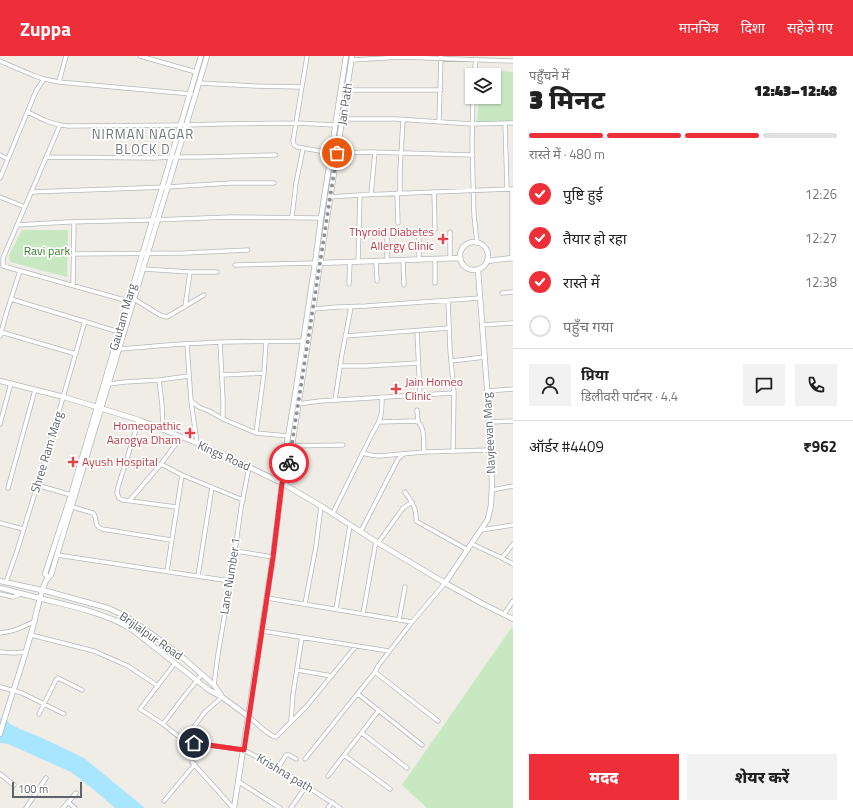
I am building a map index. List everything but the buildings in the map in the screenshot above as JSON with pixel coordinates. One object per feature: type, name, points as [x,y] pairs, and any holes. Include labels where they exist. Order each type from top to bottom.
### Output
[{"type":"street","points":[[59,82],[66,56]]},
{"type":"street","points":[[140,56],[196,72]]},
{"type":"street","name":"Gautam Marg","points":[[48,578],[45,574],[70,506],[71,495],[99,408],[128,301],[145,253],[152,220],[162,187],[174,157],[180,125],[201,56]]},
{"type":"street","points":[[0,734],[31,635],[40,598],[48,578],[51,575],[99,408],[109,384],[143,269],[145,253],[158,220],[168,187],[174,157],[186,125],[207,56]]},
{"type":"street","points":[[307,56],[293,141],[294,145],[303,149],[331,153]]},
{"type":"street","name":"Jan Path","points":[[234,808],[267,598],[282,483],[287,473],[289,446],[298,404],[313,309],[321,218],[346,56]]},
{"type":"street","points":[[440,121],[442,57]]},
{"type":"street","points":[[352,58],[442,57],[513,62]]},
{"type":"street","name":"Jan Path","points":[[289,446],[288,436],[303,341],[330,197],[352,58]]},
{"type":"street","points":[[475,68],[476,59]]},
{"type":"street","points":[[0,67],[1,62],[44,79],[59,82],[195,95]]},
{"type":"street","points":[[0,178],[36,92],[44,79]]},
{"type":"street","points":[[199,82],[302,88]]},
{"type":"street","points":[[347,90],[441,90]]},
{"type":"street","points":[[473,104],[474,215],[477,243]]},
{"type":"street","points":[[28,112],[42,120],[60,125],[94,126],[296,123],[335,125]]},
{"type":"street","points":[[343,119],[440,121],[472,124],[513,123]]},
{"type":"street","points":[[398,223],[398,193],[403,120]]},
{"type":"street","points":[[505,123],[506,189]]},
{"type":"street","points":[[60,125],[3,258],[2,266],[128,301]]},
{"type":"street","points":[[292,217],[296,183],[303,149]]},
{"type":"street","points":[[337,153],[375,152],[473,155]]},
{"type":"street","points":[[371,194],[375,152]]},
{"type":"street","points":[[0,155],[8,159]]},
{"type":"street","points":[[46,157],[155,158],[276,155]]},
{"type":"street","points":[[31,192],[274,182]]},
{"type":"street","points":[[324,197],[360,194],[513,189],[512,259],[487,260]]},
{"type":"street","points":[[434,192],[435,229]]},
{"type":"street","points":[[358,262],[360,194]]},
{"type":"street","points":[[0,197],[25,207]]},
{"type":"street","points":[[17,225],[231,217],[321,218]]},
{"type":"street","points":[[73,285],[74,222]]},
{"type":"street","points":[[419,232],[419,260]]},
{"type":"street","points":[[450,232],[450,258]]},
{"type":"street","points":[[387,236],[387,261]]},
{"type":"street","points":[[473,242],[484,246],[488,253],[485,265],[478,270],[470,270],[466,268],[461,262],[460,258],[461,250],[466,245],[473,242]]},
{"type":"street","points":[[74,254],[185,253],[248,250]]},
{"type":"street","points":[[235,265],[460,258]]},
{"type":"street","points":[[435,259],[435,283]]},
{"type":"street","points":[[403,260],[404,285]]},
{"type":"street","points":[[376,261],[377,281]]},
{"type":"street","points":[[349,284],[350,262]]},
{"type":"street","points":[[143,269],[217,272]]},
{"type":"street","name":"Navjeevan Marg","points":[[445,583],[488,519],[491,505],[492,490],[489,422],[478,270]]},
{"type":"street","points":[[20,271],[1,334],[76,354]]},
{"type":"street","points":[[185,306],[190,272]]},
{"type":"street","points":[[502,293],[513,292]]},
{"type":"street","points":[[134,299],[163,316],[169,316],[204,295]]},
{"type":"street","points":[[313,309],[480,298]]},
{"type":"street","points":[[11,299],[119,332]]},
{"type":"street","points":[[448,300],[454,393],[453,452]]},
{"type":"street","points":[[335,400],[351,307]]},
{"type":"street","name":"Shree Ram Marg","points":[[6,582],[64,397],[85,321]]},
{"type":"street","points":[[482,325],[513,323]]},
{"type":"street","points":[[345,336],[449,328]]},
{"type":"street","points":[[417,331],[420,395]]},
{"type":"street","points":[[119,349],[220,342],[303,341]]},
{"type":"street","points":[[220,342],[223,419]]},
{"type":"street","points":[[256,433],[264,373],[266,342]]},
{"type":"street","points":[[187,344],[191,401],[197,443]]},
{"type":"street","points":[[451,361],[485,357]]},
{"type":"street","points":[[340,366],[365,366],[418,362]]},
{"type":"street","points":[[222,375],[264,373]]},
{"type":"street","points":[[109,384],[189,376]]},
{"type":"street","points":[[159,380],[163,430]]},
{"type":"street","name":"Kings Road","points":[[0,381],[64,397],[139,420],[197,443],[249,467],[282,483],[333,513],[377,542],[445,583],[513,619]]},
{"type":"street","points":[[0,424],[1,416],[12,383]]},
{"type":"street","points":[[487,391],[513,389]]},
{"type":"street","points":[[8,488],[35,390]]},
{"type":"street","points":[[298,404],[335,400],[454,393]]},
{"type":"street","points":[[333,513],[379,422],[382,411],[382,398]]},
{"type":"street","points":[[191,401],[199,407],[210,411],[223,419],[256,433],[288,436]]},
{"type":"street","points":[[417,410],[418,422]]},
{"type":"street","points":[[139,420],[117,493],[119,498],[123,500],[176,507]]},
{"type":"street","points":[[379,422],[416,421],[420,423],[423,428],[424,452]]},
{"type":"street","points":[[489,422],[513,421]]},
{"type":"street","points":[[130,500],[161,464],[181,437]]},
{"type":"street","points":[[289,446],[343,445]]},
{"type":"street","points":[[362,453],[379,456],[405,453],[490,450]]},
{"type":"street","points":[[361,531],[398,459],[405,453]]},
{"type":"street","points":[[161,464],[182,475],[243,500]]},
{"type":"street","name":"Lane Number 1","points":[[214,685],[249,467]]},
{"type":"street","points":[[167,571],[182,475]]},
{"type":"street","points":[[37,485],[71,495]]},
{"type":"street","points":[[492,490],[513,486]]},
{"type":"street","points":[[198,576],[212,487]]},
{"type":"street","points":[[405,492],[417,512],[416,521],[468,550]]},
{"type":"street","points":[[363,614],[377,542],[403,508],[412,502]]},
{"type":"street","points":[[70,506],[93,513],[95,515],[96,525],[99,528],[171,540]]},
{"type":"street","points":[[305,604],[316,546],[321,506]]},
{"type":"street","points":[[0,523],[23,529]]},
{"type":"street","points":[[336,609],[350,525]]},
{"type":"street","points":[[481,530],[513,525]]},
{"type":"street","points":[[472,544],[513,564]]},
{"type":"street","points":[[502,558],[513,544]]},
{"type":"street","points":[[235,551],[273,557]]},
{"type":"street","points":[[57,555],[230,581]]},
{"type":"street","name":"Brijlalpur Road","points":[[0,581],[43,590],[108,608],[128,617],[164,643],[202,674],[214,685],[222,697]]},
{"type":"street","points":[[305,759],[358,694],[412,622],[445,583]]},
{"type":"street","points":[[399,620],[405,587]]},
{"type":"street","name":"Brijlalpur Road","points":[[0,588],[65,604],[119,622],[130,628],[209,690],[222,697],[249,716]]},
{"type":"street","points":[[0,594],[13,597],[22,594]]},
{"type":"street","points":[[267,598],[412,622]]},
{"type":"street","points":[[504,614],[513,600]]},
{"type":"street","points":[[0,633],[7,633],[21,629],[35,621]]},
{"type":"street","points":[[262,631],[390,651]]},
{"type":"street","points":[[31,635],[77,646],[100,654],[128,666],[158,686],[175,663]]},
{"type":"street","points":[[291,722],[293,694],[302,637]]},
{"type":"street","points":[[249,716],[273,737],[276,737],[299,715],[356,646]]},
{"type":"street","points":[[0,652],[25,652]]},
{"type":"street","points":[[297,670],[332,676]]},
{"type":"street","points":[[375,672],[438,721]]},
{"type":"street","points":[[163,724],[202,674]]},
{"type":"street","points":[[39,714],[58,678],[82,690]]},
{"type":"street","name":"Krishna path","points":[[158,686],[140,709],[178,736],[194,743],[244,750],[278,768],[340,808]]},
{"type":"street","points":[[0,687],[14,690],[44,703],[64,714]]},
{"type":"street","points":[[358,694],[422,745]]},
{"type":"street","points":[[185,739],[205,712],[222,697]]},
{"type":"street","points":[[328,776],[379,710]]},
{"type":"street","points":[[362,733],[407,768]]},
{"type":"street","points":[[278,768],[286,755],[289,754],[296,759]]},
{"type":"street","points":[[344,755],[390,790]]},
{"type":"street","points":[[164,801],[194,763],[234,808]]},
{"type":"street","points":[[0,774],[14,785]]},
{"type":"street","points":[[26,808],[46,778]]},
{"type":"street","points":[[239,782],[280,808]]},
{"type":"street","points":[[291,808],[306,786]]},
{"type":"street","points":[[63,808],[76,793]]},
{"type":"street","points":[[68,802],[75,808]]},
{"type":"street","points":[[328,808],[332,802]]},
{"type":"green space","points":[[501,71],[513,72],[513,121],[477,122],[478,104],[501,104]]},
{"type":"green space","name":"Ravi park","points":[[22,230],[68,230],[67,277],[10,262],[9,255]]},
{"type":"green space","points":[[512,627],[513,808],[427,808],[402,785]]},
{"type":"water","points":[[0,718],[7,720],[10,724],[22,730],[84,758],[145,808],[115,808],[71,772],[8,744],[0,743]]},
{"type":"way so far","points":[[289,463],[337,153]]},
{"type":"place","name":"Thyroid Diabetes Allergy Clinic","points":[[443,239]]},
{"type":"place","name":"Jain Homeo Clinic","points":[[396,389]]},
{"type":"place","name":"Homeopathic Aarogya Dham","points":[[190,433]]},
{"type":"place","name":"Ayush Hospital","points":[[73,462]]},
{"type":"district","name":"NIRMAN NAGAR BLOCK D","points":[[143,142]]},
{"type":"route","points":[[194,743],[244,750],[273,557],[282,483],[287,473],[289,463]]}]
